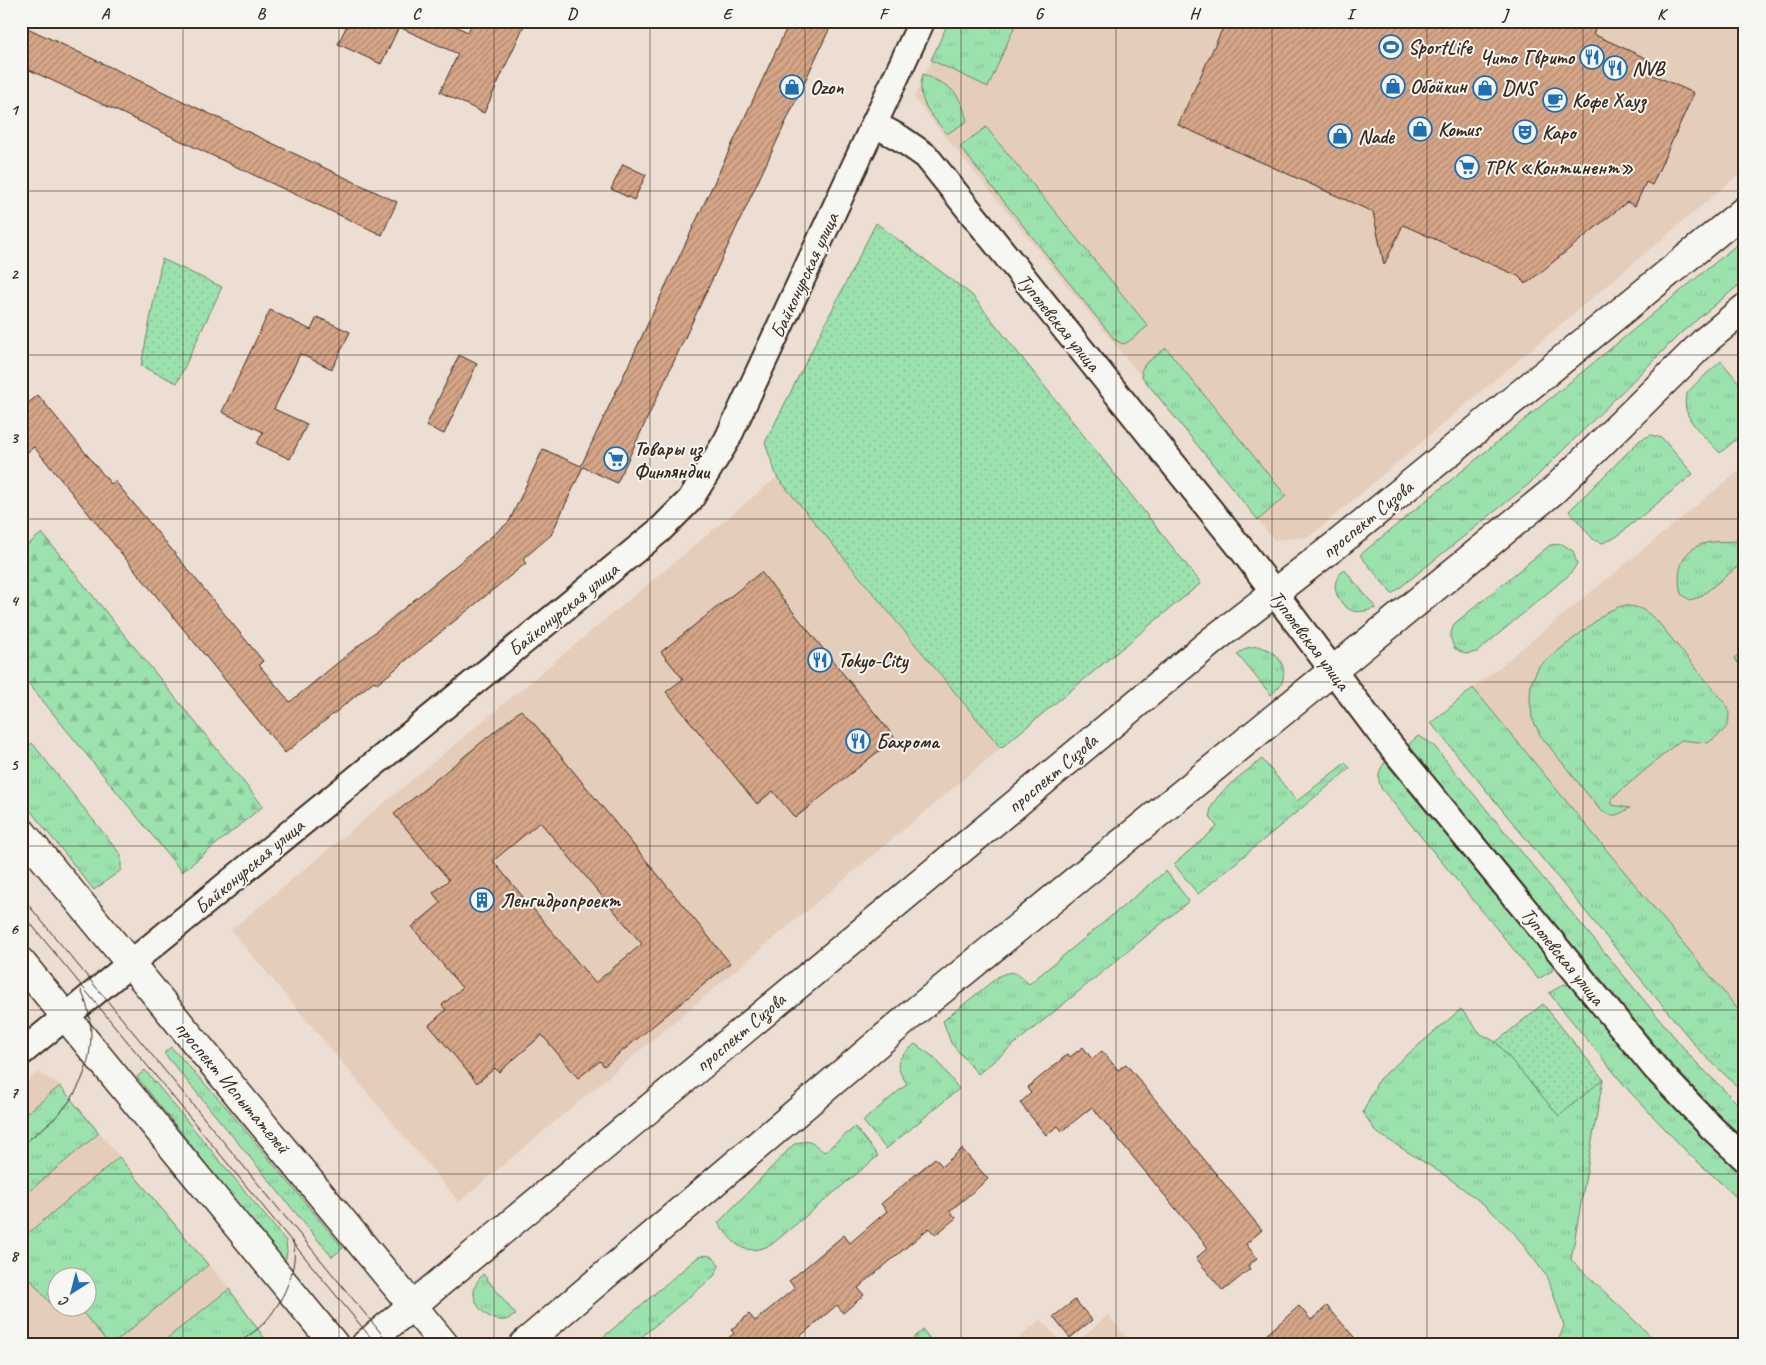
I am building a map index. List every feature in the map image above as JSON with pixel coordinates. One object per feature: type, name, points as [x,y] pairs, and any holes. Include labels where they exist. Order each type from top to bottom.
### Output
[{"type":"street","name":"Байконурская улица","points":[[21,1053],[660,530],[690,500],[727,440],[922,21]]},
{"type":"street","name":"Туполевская улица","points":[[874,124],[900,138],[926,156],[1243,551],[1377,729],[1656,1069],[1712,1128],[1745,1159]]},
{"type":"street","name":"проспект Сизова","points":[[366,1344],[1213,640],[1336,545],[1745,210]]},
{"type":"street","points":[[524,1344],[917,1010],[1553,491],[1706,340],[1745,308]]},
{"type":"street","name":"проспект Испытателей","points":[[21,831],[444,1344]]},
{"type":"street","points":[[21,962],[334,1344]]},
{"type":"shaded area","points":[[950,21],[1745,21],[1745,169],[1309,537],[1274,540],[914,98]]},
{"type":"shaded area","points":[[1745,466],[1745,1094],[1699,1050],[1431,723]]},
{"type":"shaded area","points":[[777,477],[1001,748],[459,1202],[231,930]]},
{"type":"shaded area","points":[[38,1072],[60,1085],[228,1287],[265,1337],[264,1344],[21,1344],[21,1085]]},
{"type":"shaded area","points":[[1108,1315],[1132,1344],[1074,1344]]},
{"type":"shaded area","points":[[1041,1319],[1062,1344],[1012,1344]]},
{"type":"green space","points":[[949,21],[1017,21],[988,87],[931,60]]},
{"type":"green space","points":[[923,74],[947,86],[957,95],[961,102],[967,121],[947,134],[930,113],[923,100],[921,84]]},
{"type":"green space","points":[[986,127],[1148,326],[1128,342],[1123,344],[1115,340],[960,147]]},
{"type":"green space","points":[[876,223],[972,295],[1201,583],[1001,748],[777,477],[765,443]]},
{"type":"green space","points":[[1745,238],[1745,280],[1682,332],[1529,484],[1392,594],[1360,555]]},
{"type":"green space","points":[[162,259],[222,287],[177,383],[141,366]]},
{"type":"green space","points":[[1166,348],[1286,496],[1258,520],[1143,378],[1141,371],[1145,364]]},
{"type":"green space","points":[[1721,361],[1745,390],[1745,432],[1720,453],[1690,419],[1686,411],[1685,402],[1689,391]]},
{"type":"green space","points":[[1651,435],[1662,438],[1693,474],[1616,537],[1603,543],[1594,540],[1569,511],[1640,440]]},
{"type":"green space","points":[[42,533],[263,806],[182,872],[21,674],[21,550]]},
{"type":"green space","points":[[1736,541],[1745,544],[1745,576],[1737,567],[1700,597],[1690,600],[1681,594],[1679,576],[1683,560],[1688,553],[1702,544]]},
{"type":"green space","points":[[1562,544],[1573,551],[1577,564],[1570,574],[1477,652],[1465,654],[1454,648],[1450,636],[1454,624],[1550,545]]},
{"type":"green space","points":[[1344,569],[1376,608],[1356,612],[1341,602],[1336,593],[1335,583]]},
{"type":"green space","points":[[1621,606],[1633,606],[1641,609],[1658,622],[1728,707],[1729,720],[1725,728],[1708,743],[1681,740],[1612,798],[1612,805],[1630,808],[1612,815],[1600,810],[1540,735],[1532,718],[1530,699],[1531,683],[1539,666],[1607,612]]},
{"type":"green space","points":[[1258,646],[1273,653],[1283,666],[1282,681],[1271,695],[1237,654],[1247,648]]},
{"type":"green space","points":[[1745,649],[1745,667],[1734,658]]},
{"type":"green space","points":[[1473,688],[1745,1018],[1745,1094],[1699,1050],[1431,723]]},
{"type":"green space","points":[[1418,736],[1434,746],[1691,1057],[1745,1111],[1745,1139],[1722,1118],[1667,1059],[1408,745]]},
{"type":"green space","points":[[32,743],[121,855],[121,870],[94,890],[21,799],[21,752]]},
{"type":"green space","points":[[1262,759],[1297,801],[1345,763],[1350,768],[1198,894],[1174,864],[1217,827],[1210,814],[1211,807],[1216,799]]},
{"type":"green space","points":[[1385,762],[1554,966],[1552,971],[1538,979],[1381,788],[1379,775]]},
{"type":"green space","points":[[1166,871],[1189,901],[978,1074],[951,1043],[943,1021],[999,976],[1015,973],[1029,984]]},
{"type":"green space","points":[[1564,984],[1569,985],[1646,1078],[1702,1137],[1745,1177],[1745,1205],[1686,1151],[1630,1092],[1549,993]]},
{"type":"green space","points":[[1543,1004],[1603,1079],[1559,1116],[1496,1042]]},
{"type":"green space","points":[[1461,1009],[1481,1034],[1496,1042],[1559,1115],[1603,1079],[1571,1260],[1659,1344],[1557,1344],[1564,1326],[1548,1278],[1514,1233],[1486,1206],[1446,1176],[1376,1132],[1363,1112],[1379,1079]]},
{"type":"green space","points":[[915,1044],[935,1058],[959,1089],[886,1149],[863,1121],[907,1084],[898,1066],[900,1058]]},
{"type":"green space","points":[[171,1047],[226,1107],[343,1248],[332,1257],[164,1053]]},
{"type":"green space","points":[[145,1070],[286,1241],[285,1263],[137,1077]]},
{"type":"green space","points":[[60,1086],[99,1133],[21,1198],[21,1103],[28,1112]]},
{"type":"green space","points":[[855,1127],[878,1156],[771,1245],[753,1250],[740,1247],[718,1223],[793,1145],[810,1142],[824,1152]]},
{"type":"green space","points":[[119,1157],[208,1265],[113,1344],[109,1344],[87,1318],[98,1318],[98,1268],[48,1268],[48,1301],[21,1268],[21,1239]]},
{"type":"green space","points":[[705,1255],[717,1261],[719,1266],[714,1276],[633,1344],[595,1344],[698,1257]]},
{"type":"green space","points":[[483,1274],[516,1315],[505,1320],[499,1320],[488,1316],[479,1308],[474,1297],[474,1291],[476,1284]]},
{"type":"green space","points":[[229,1289],[264,1338],[263,1344],[160,1344]]},
{"type":"green space","points":[[923,1330],[934,1344],[907,1344]]},
{"type":"building","points":[[349,21],[444,21],[468,32],[473,21],[526,21],[484,113],[440,92],[458,54],[399,27],[381,64],[338,44]]},
{"type":"building","points":[[790,21],[833,21],[617,483],[583,467],[551,535],[523,559],[526,563],[377,684],[374,681],[285,753],[34,447],[21,457],[21,409],[38,395],[111,484],[115,481],[167,544],[263,661],[259,665],[290,702],[509,522],[543,449],[581,466]]},
{"type":"building","name":"ТРК «Континент»","points":[[1226,21],[1599,21],[1593,34],[1652,61],[1647,72],[1694,93],[1652,185],[1646,182],[1635,206],[1627,202],[1526,284],[1518,276],[1403,225],[1384,265],[1373,212],[1178,125]]},
{"type":"building","points":[[21,25],[397,202],[382,235],[21,66]]},
{"type":"building","points":[[623,164],[646,175],[634,200],[611,189]]},
{"type":"building","points":[[270,310],[311,330],[317,317],[350,332],[332,369],[300,354],[274,409],[307,424],[290,459],[257,444],[263,432],[222,412]]},
{"type":"building","points":[[459,355],[477,364],[444,434],[426,426]]},
{"type":"building","points":[[761,572],[895,738],[795,818],[773,791],[757,804],[666,692],[683,679],[661,652]]},
{"type":"building","name":"Ленгидропроект","points":[[521,710],[537,727],[730,963],[604,1066],[600,1061],[578,1078],[542,1035],[499,1072],[495,1068],[477,1083],[429,1025],[446,1010],[442,1005],[462,988],[412,927],[441,903],[433,893],[449,880],[394,814]],"holes":[[[540,822],[642,944],[595,983],[493,861]]]},
{"type":"building","points":[[1083,1047],[1092,1059],[1102,1051],[1118,1070],[1126,1064],[1262,1230],[1246,1244],[1257,1258],[1248,1266],[1250,1269],[1223,1291],[1196,1258],[1208,1248],[1092,1107],[1062,1131],[1058,1126],[1046,1135],[1020,1103],[1031,1093],[1027,1088],[1068,1054],[1070,1057]]},
{"type":"building","points":[[962,1149],[988,1179],[950,1211],[956,1218],[935,1235],[929,1228],[858,1288],[864,1295],[843,1313],[837,1305],[791,1344],[722,1344],[734,1333],[731,1330],[749,1314],[755,1321],[795,1288],[789,1281],[844,1235],[850,1243],[887,1211],[881,1204],[935,1158],[942,1166]]},
{"type":"building","points":[[1075,1300],[1092,1320],[1070,1338],[1053,1317]]},
{"type":"building","points":[[1299,1306],[1311,1320],[1327,1306],[1360,1344],[1256,1344]]},
{"type":"tram line","points":[[21,896],[390,1344]]},
{"type":"tram line","points":[[21,912],[376,1344]]},
{"type":"tram line","points":[[21,1146],[50,1123],[65,1107],[74,1094],[87,1065],[90,1050],[90,1020],[81,990]]},
{"type":"tram line","points":[[238,1344],[263,1324],[282,1297],[294,1262],[293,1241]]},
{"type":"place","name":"SportLife","points":[[1391,47]]},
{"type":"place","name":"Чито Гврито","points":[[1592,57]]},
{"type":"place","name":"NVB","points":[[1615,68]]},
{"type":"place","name":"Обойкин","points":[[1393,86]]},
{"type":"place","name":"Ozon","points":[[792,87]]},
{"type":"place","name":"DNS","points":[[1485,88]]},
{"type":"place","name":"Кофе Хауз","points":[[1555,100]]},
{"type":"place","name":"Komus","points":[[1420,129]]},
{"type":"place","name":"Каро","points":[[1525,132]]},
{"type":"place","name":"Nade","points":[[1340,136]]},
{"type":"place","name":"ТРК «Континент»","points":[[1467,167]]},
{"type":"place","name":"Товары из Финляндии","points":[[616,459]]},
{"type":"place","name":"Tokyo-City","points":[[820,660]]},
{"type":"place","name":"Бахрома","points":[[858,741]]},
{"type":"place","name":"Ленгидропроект","points":[[482,900]]}]
